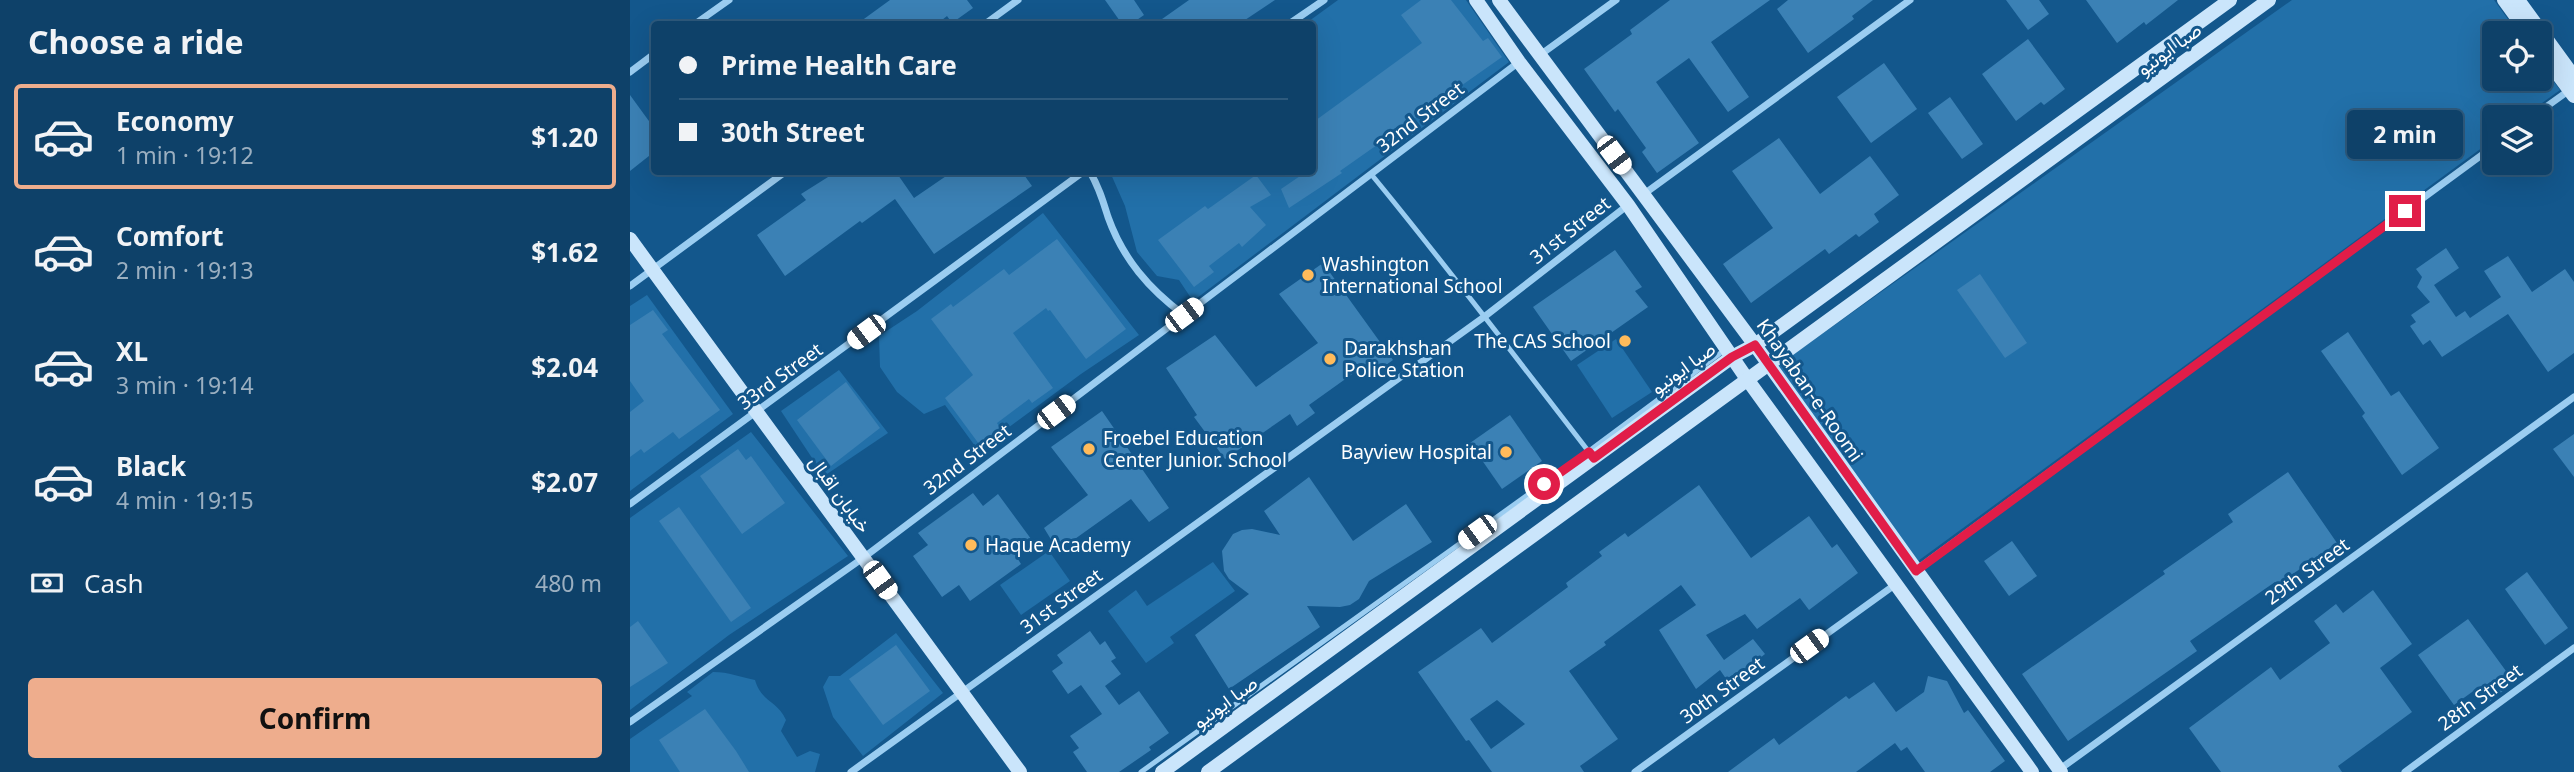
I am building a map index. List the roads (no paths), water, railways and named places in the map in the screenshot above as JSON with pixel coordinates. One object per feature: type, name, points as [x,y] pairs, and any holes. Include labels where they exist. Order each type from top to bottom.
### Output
[{"type":"street","points":[[699,21],[729,0]]},
{"type":"street","points":[[989,21],[1018,0]]},
{"type":"street","points":[[1293,21],[1324,0]]},
{"type":"street","points":[[1476,0],[1519,62],[1628,205],[1747,379],[2032,772]]},
{"type":"street","name":"Khayaban-e-Roomi","points":[[1499,0],[1755,345],[2060,771]]},
{"type":"street","points":[[1539,56],[1616,0]]},
{"type":"street","points":[[1644,194],[1910,0]]},
{"type":"street","name":"صبا ایونیو","points":[[1162,772],[1729,353],[1755,345],[2230,0]]},
{"type":"street","name":"صبا ایونیو","points":[[1208,772],[2269,0]]},
{"type":"street","points":[[2504,0],[2519,21]]},
{"type":"street","points":[[2518,0],[2573,88]]},
{"type":"street","points":[[630,72],[651,56]]},
{"type":"street","name":"32nd Street","points":[[630,722],[863,558],[1519,62]]},
{"type":"street","points":[[2552,64],[2573,88]]},
{"type":"street","points":[[2549,105],[2573,88]]},
{"type":"street","points":[[1916,571],[2482,155]]},
{"type":"street","points":[[630,286],[781,175]]},
{"type":"street","name":"33rd Street","points":[[630,504],[1079,175]]},
{"type":"street","points":[[1092,175],[1101,190],[1118,240],[1132,266],[1163,299],[1184,315]]},
{"type":"street","name":"31st Street","points":[[851,772],[1484,317],[1628,205]]},
{"type":"street","name":"خیابان اقبال","points":[[630,239],[1020,772]]},
{"type":"street","name":"29th Street","points":[[2060,771],[2574,397]]},
{"type":"street","name":"30th Street","points":[[1635,772],[1896,584]]},
{"type":"street","name":"28th Street","points":[[2405,772],[2574,648]]},
{"type":"lane","points":[[1141,772],[1591,455],[1461,284],[1371,174]]},
{"type":"place","name":"Washington International School","points":[[1308,275]]},
{"type":"place","name":"The CAS School","points":[[1625,341]]},
{"type":"place","name":"Darakhshan Police Station","points":[[1330,359]]},
{"type":"place","name":"Froebel Education Center Junior. School","points":[[1089,449]]},
{"type":"place","name":"Bayview Hospital","points":[[1506,452]]},
{"type":"place","name":"Haque Academy","points":[[971,545]]}]
